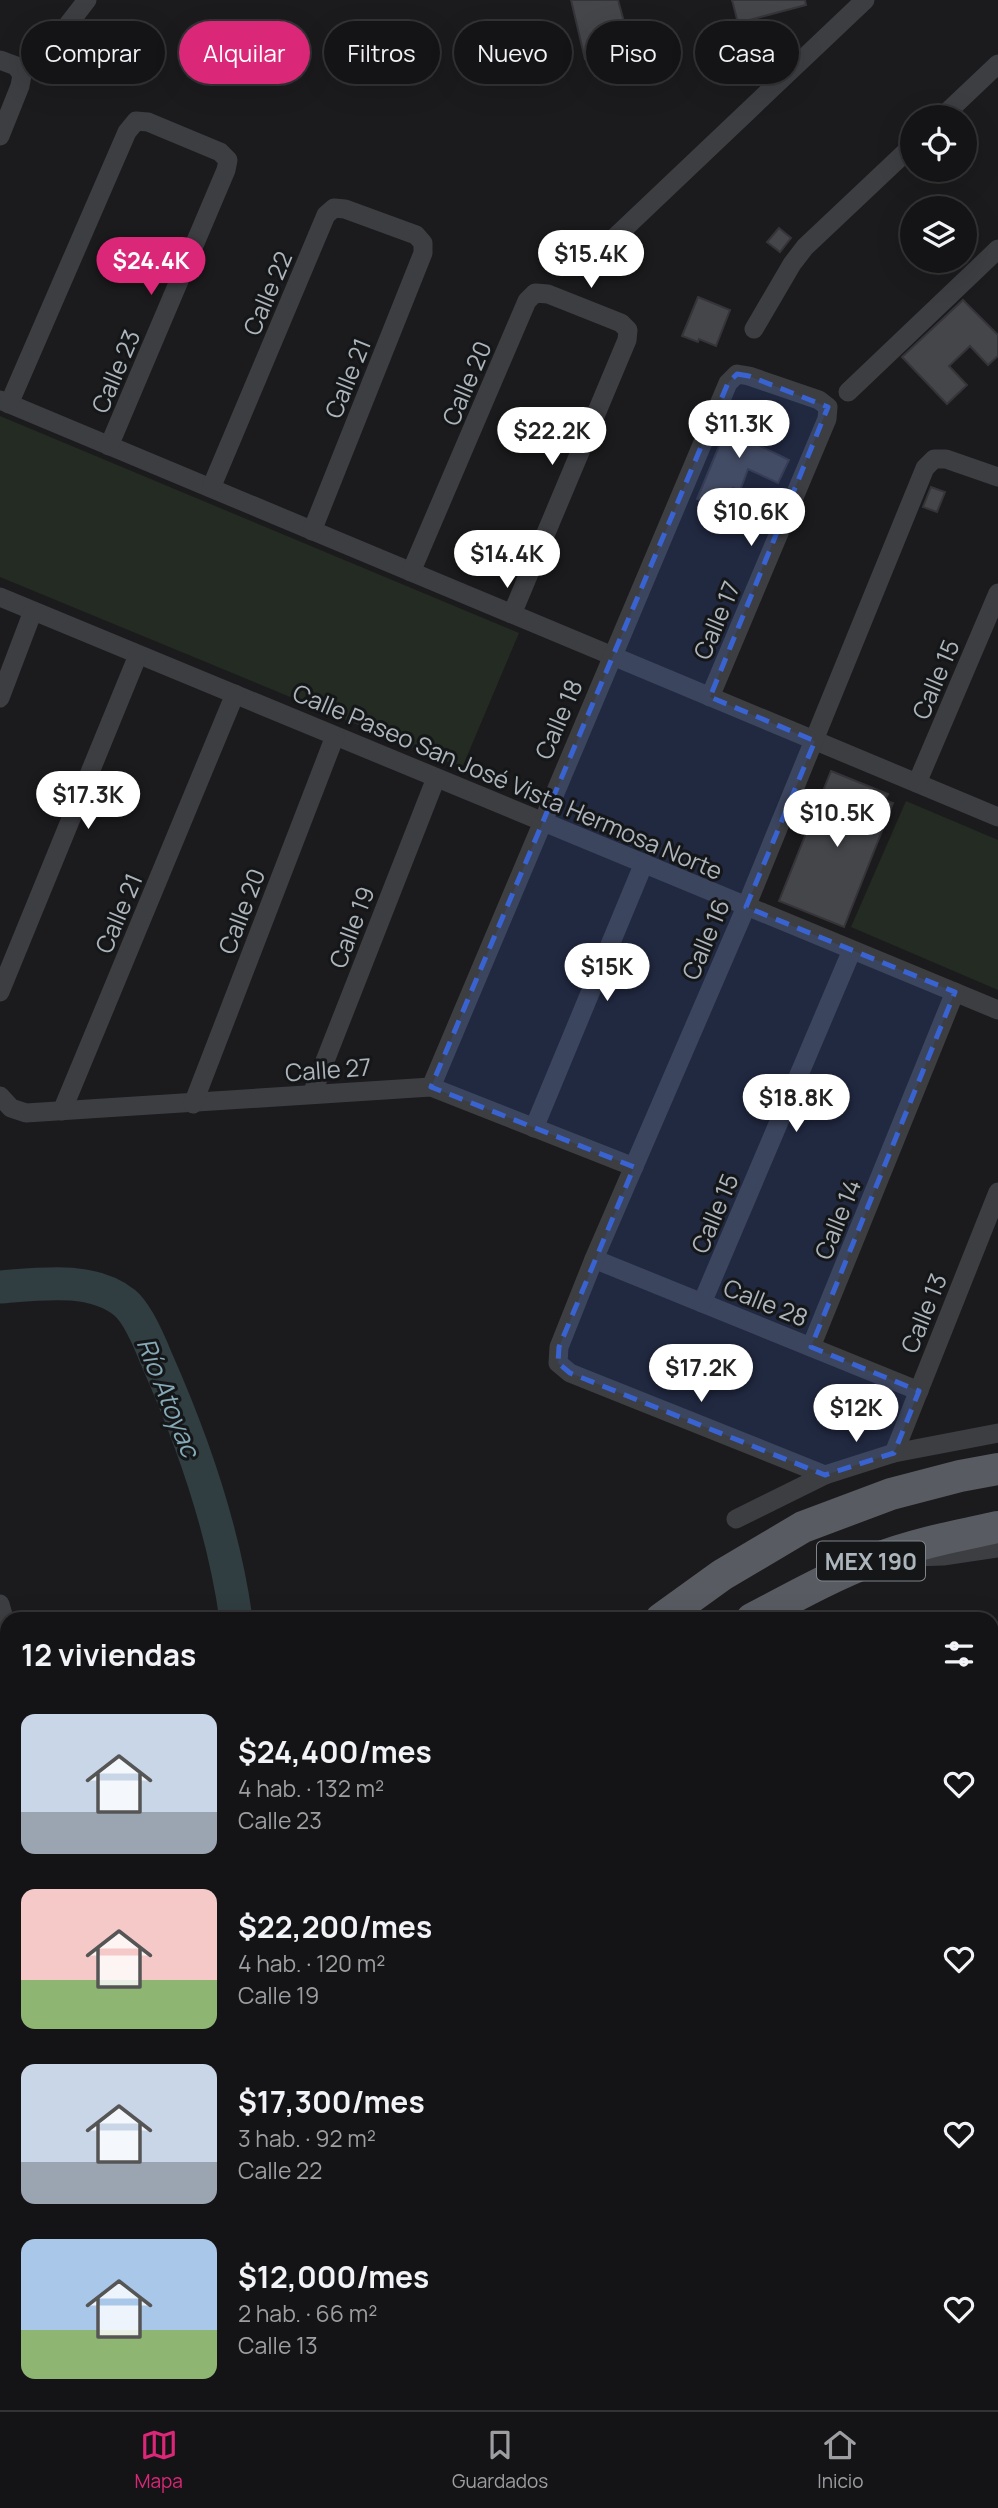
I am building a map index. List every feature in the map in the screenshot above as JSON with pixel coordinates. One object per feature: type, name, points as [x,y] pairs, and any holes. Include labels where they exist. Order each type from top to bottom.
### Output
[{"type":"main road","name":"MEX 190","points":[[671,1612],[722,1575],[803,1527],[891,1494],[998,1469]]},
{"type":"main road","name":"MEX 190","points":[[765,1612],[834,1576],[875,1559],[918,1545],[998,1527]]},
{"type":"street","points":[[71,21],[87,0]]},
{"type":"street","points":[[608,243],[865,0]]},
{"type":"street","points":[[0,60],[16,66],[22,75],[0,136]]},
{"type":"street","points":[[955,105],[998,64]]},
{"type":"street","name":"Calle 23","points":[[4,402],[127,132],[136,121],[148,122],[220,152],[228,160],[226,170],[109,446]]},
{"type":"street","points":[[754,329],[805,247],[900,157]]},
{"type":"street","name":"Calle 22","points":[[211,488],[326,215],[334,208],[345,209],[416,235],[424,243]]},
{"type":"street","name":"Calle 21","points":[[312,531],[423,253],[424,243]]},
{"type":"street","points":[[848,392],[998,250]]},
{"type":"street","name":"Calle 20","points":[[411,572],[527,301],[535,293],[548,294],[621,323],[628,330],[627,340],[512,614]]},
{"type":"street","name":"Calle 17","points":[[710,697],[827,419],[828,407],[819,400],[737,374]]},
{"type":"street","name":"Calle 18","points":[[431,1087],[728,383],[737,374]]},
{"type":"street","points":[[4,402],[998,817]]},
{"type":"street","name":"Calle 16","points":[[825,1475],[570,1373],[558,1363],[559,1347],[815,741],[926,468],[934,459],[947,459],[998,477]]},
{"type":"street","name":"Calle 15","points":[[917,783],[998,593]]},
{"type":"street","name":"Calle Paseo San José Vista Hermosa Norte","points":[[0,597],[998,1010]]},
{"type":"street","points":[[0,698],[33,611]]},
{"type":"street","points":[[0,992],[138,655]]},
{"type":"street","name":"Calle 21","points":[[62,1111],[235,694]]},
{"type":"street","name":"Calle 20","points":[[193,1104],[335,736]]},
{"type":"street","name":"Calle 19","points":[[312,1094],[436,778]]},
{"type":"street","points":[[534,1128],[644,863]]},
{"type":"street","name":"Calle 15","points":[[702,1303],[852,950]]},
{"type":"street","name":"Calle 14","points":[[811,1348],[955,992]]},
{"type":"street","name":"Calle 27","points":[[5,1102],[26,1113],[431,1087],[634,1167]]},
{"type":"street","name":"Calle 13","points":[[894,1453],[998,1192]]},
{"type":"street","name":"Calle 28","points":[[594,1259],[919,1391]]},
{"type":"street","points":[[736,1519],[825,1475],[894,1453],[998,1433]]},
{"type":"street","points":[[875,1559],[943,1556],[998,1548]]},
{"type":"highlighted area","points":[[737,374],[749,376],[828,407],[710,697],[815,741],[746,907],[955,992],[811,1347],[919,1391],[894,1453],[825,1475],[570,1373],[558,1363],[559,1347],[634,1167],[431,1087],[728,383]]},
{"type":"shaded area","points":[[0,416],[519,633],[462,768],[0,577]]},
{"type":"shaded area","points":[[906,801],[998,840],[998,990],[851,927]]},
{"type":"building","points":[[571,0],[618,0],[624,21],[586,21],[585,59]]},
{"type":"building","points":[[732,0],[805,0],[806,5],[737,21]]},
{"type":"building","points":[[779,228],[791,238],[780,252],[767,242]]},
{"type":"building","points":[[698,297],[730,310],[716,346],[682,336]]},
{"type":"building","points":[[963,300],[998,335],[998,356],[988,365],[970,346],[949,366],[967,385],[947,404],[902,357]]},
{"type":"building","points":[[731,409],[764,423],[756,444],[789,460],[778,483],[748,469],[740,491],[733,488],[724,510],[697,499],[725,432],[722,431]]},
{"type":"building","points":[[931,487],[945,492],[937,512],[923,507]]},
{"type":"building","points":[[831,771],[888,794],[885,800],[893,803],[844,927],[779,901]]},
{"type":"waterway","name":"Río Atoyac","points":[[0,1287],[81,1285],[112,1294],[134,1314],[147,1337],[194,1453],[224,1552],[235,1612]]}]
